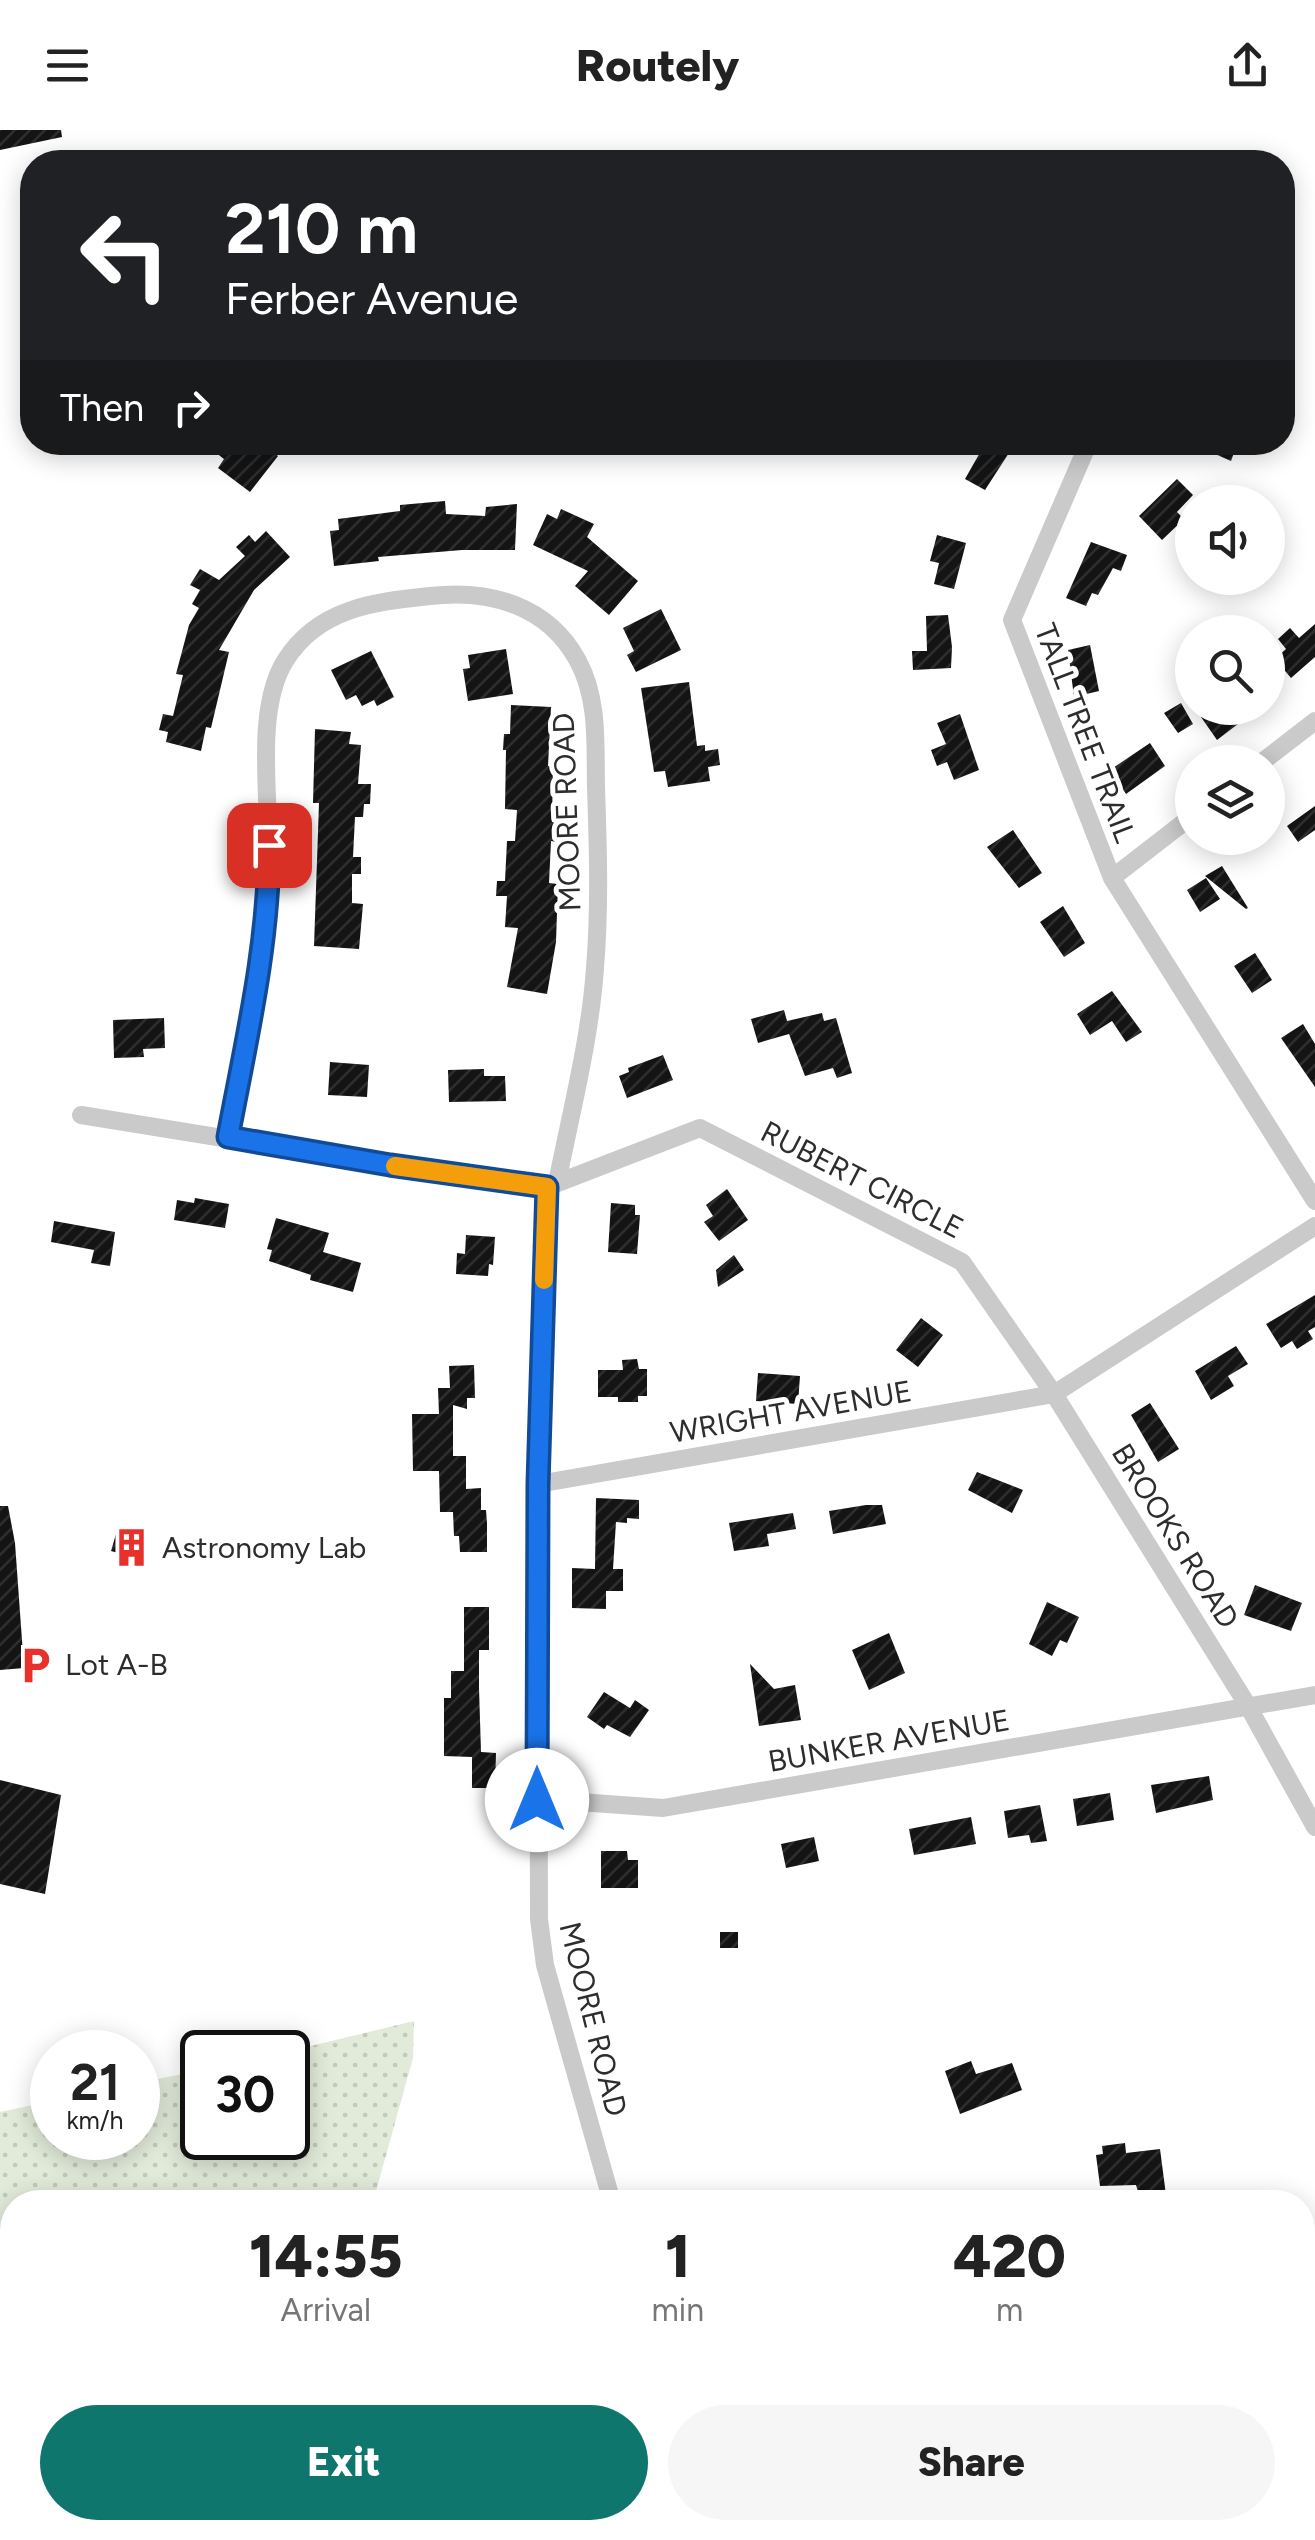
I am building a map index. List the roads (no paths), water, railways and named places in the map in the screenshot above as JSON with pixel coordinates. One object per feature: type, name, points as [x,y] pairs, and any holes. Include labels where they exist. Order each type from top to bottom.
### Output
[{"type":"street","name":"TALL TREE TRAIL","points":[[1083,455],[1012,620],[1112,878],[1315,1201]]},
{"type":"street","name":"MOORE ROAD","points":[[228,1137],[260,967],[269,878],[269,709],[285,661],[309,632],[342,610],[375,602],[474,594],[519,605],[544,620],[577,659],[594,706],[600,898],[595,972],[552,1185],[538,1484],[537,1800],[539,1919],[544,1964],[609,2190]]},
{"type":"street","points":[[1284,745],[1315,721]]},
{"type":"street","points":[[1112,878],[1175,829]]},
{"type":"street","points":[[81,1115],[390,1165],[552,1185]]},
{"type":"street","name":"RUBERT CIRCLE","points":[[552,1185],[700,1128],[962,1262],[1054,1394]]},
{"type":"street","points":[[1054,1394],[1315,1226]]},
{"type":"street","name":"WRIGHT AVENUE","points":[[538,1484],[1054,1394]]},
{"type":"street","name":"BROOKS ROAD","points":[[1054,1394],[1248,1706],[1315,1827]]},
{"type":"street","name":"BUNKER AVENUE","points":[[537,1800],[664,1808],[1315,1695]]},
{"type":"place","name":"Astronomy Lab","points":[[132,1548]]},
{"type":"place","name":"Lot A-B","points":[[35,1665]]}]
